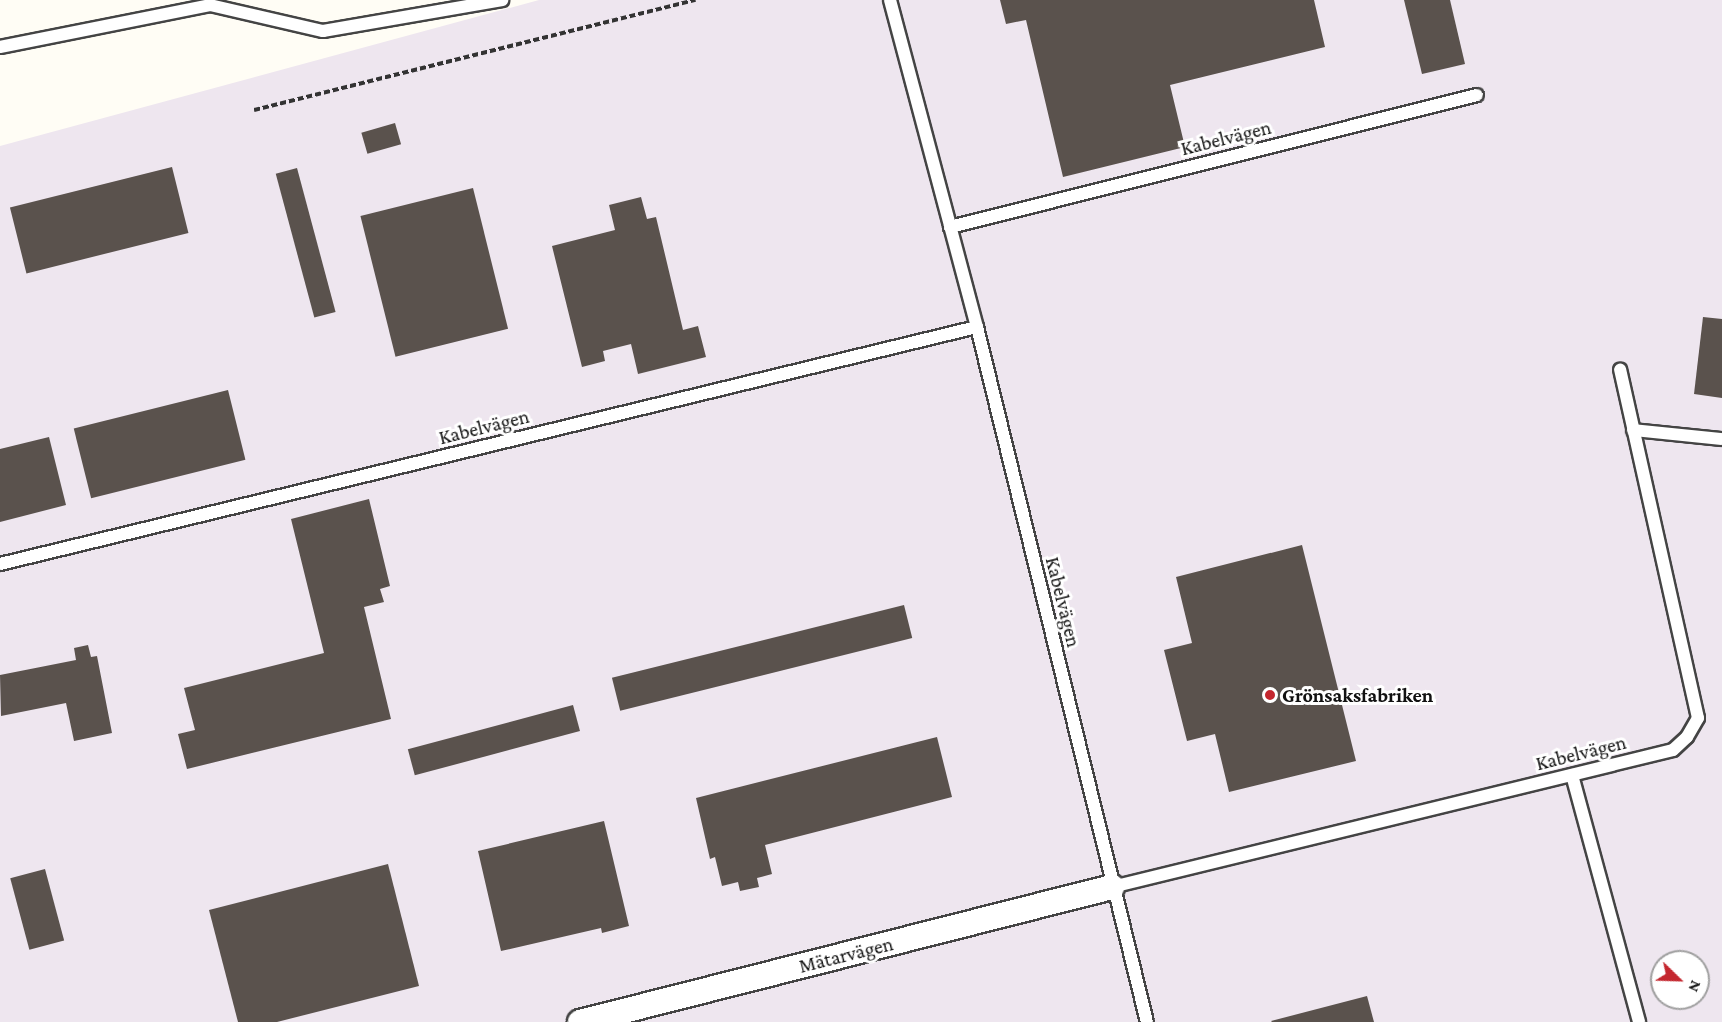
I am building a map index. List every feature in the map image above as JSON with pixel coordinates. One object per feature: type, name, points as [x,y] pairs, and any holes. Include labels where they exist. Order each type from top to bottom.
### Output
[{"type":"street","name":"Mätarvägen","points":[[580,1022],[1112,887]]},
{"type":"lane","points":[[0,47],[210,5],[323,31],[502,0]]},
{"type":"lane","name":"Kabelvägen","points":[[890,0],[977,327],[1112,887],[1148,1022]]},
{"type":"lane","name":"Kabelvägen","points":[[950,227],[1477,95]]},
{"type":"lane","name":"Kabelvägen","points":[[0,564],[977,327]]},
{"type":"lane","name":"Kabelvägen","points":[[1112,887],[1673,750],[1687,737],[1698,718],[1620,370]]},
{"type":"lane","points":[[1633,430],[1722,439]]},
{"type":"lane","points":[[1572,775],[1639,1022]]},
{"type":"path","points":[[254,110],[695,0]]},
{"type":"shaded area","points":[[539,0],[1722,0],[1722,1022],[0,1022],[0,146]]},
{"type":"building","points":[[1000,0],[1314,0],[1325,47],[1170,85],[1185,147],[1063,177],[1026,20],[1006,24]]},
{"type":"building","points":[[1404,0],[1450,0],[1465,64],[1422,74]]},
{"type":"building","points":[[395,123],[401,144],[367,154],[361,133]]},
{"type":"building","points":[[172,167],[188,233],[26,273],[10,207]]},
{"type":"building","points":[[297,168],[336,312],[314,318],[276,174]]},
{"type":"building","points":[[473,188],[508,329],[396,357],[360,216]]},
{"type":"building","points":[[641,197],[647,219],[656,217],[683,330],[698,326],[706,357],[638,374],[631,344],[603,351],[605,361],[582,367],[552,246],[615,230],[609,205]]},
{"type":"building","points":[[1703,317],[1722,319],[1722,398],[1694,394]]},
{"type":"building","points":[[228,390],[245,460],[91,498],[74,428]]},
{"type":"building","points":[[49,437],[66,505],[0,522],[0,449]]},
{"type":"building","points":[[369,499],[390,586],[380,589],[384,602],[364,607],[391,719],[187,769],[178,734],[195,730],[184,688],[324,653],[291,519]]},
{"type":"building","points":[[1302,545],[1356,761],[1229,792],[1215,734],[1187,741],[1164,650],[1192,643],[1176,577]]},
{"type":"building","points":[[904,605],[912,638],[620,711],[612,678]]},
{"type":"building","points":[[88,645],[91,657],[97,656],[112,733],[74,741],[66,703],[1,716],[0,675],[76,660],[74,648]]},
{"type":"building","points":[[573,705],[580,731],[415,775],[408,749]]},
{"type":"building","points":[[937,737],[952,797],[765,845],[772,874],[757,878],[759,887],[740,891],[738,882],[722,886],[715,857],[710,859],[696,798]]},
{"type":"building","points":[[604,821],[629,926],[602,933],[601,928],[501,951],[478,851]]},
{"type":"building","points":[[388,864],[419,986],[277,1022],[238,1022],[209,910]]},
{"type":"building","points":[[45,869],[64,940],[29,950],[10,878]]},
{"type":"building","points":[[1367,996],[1374,1022],[1271,1021]]},
{"type":"place","name":"Grönsaksfabriken","points":[[1270,695]]}]
